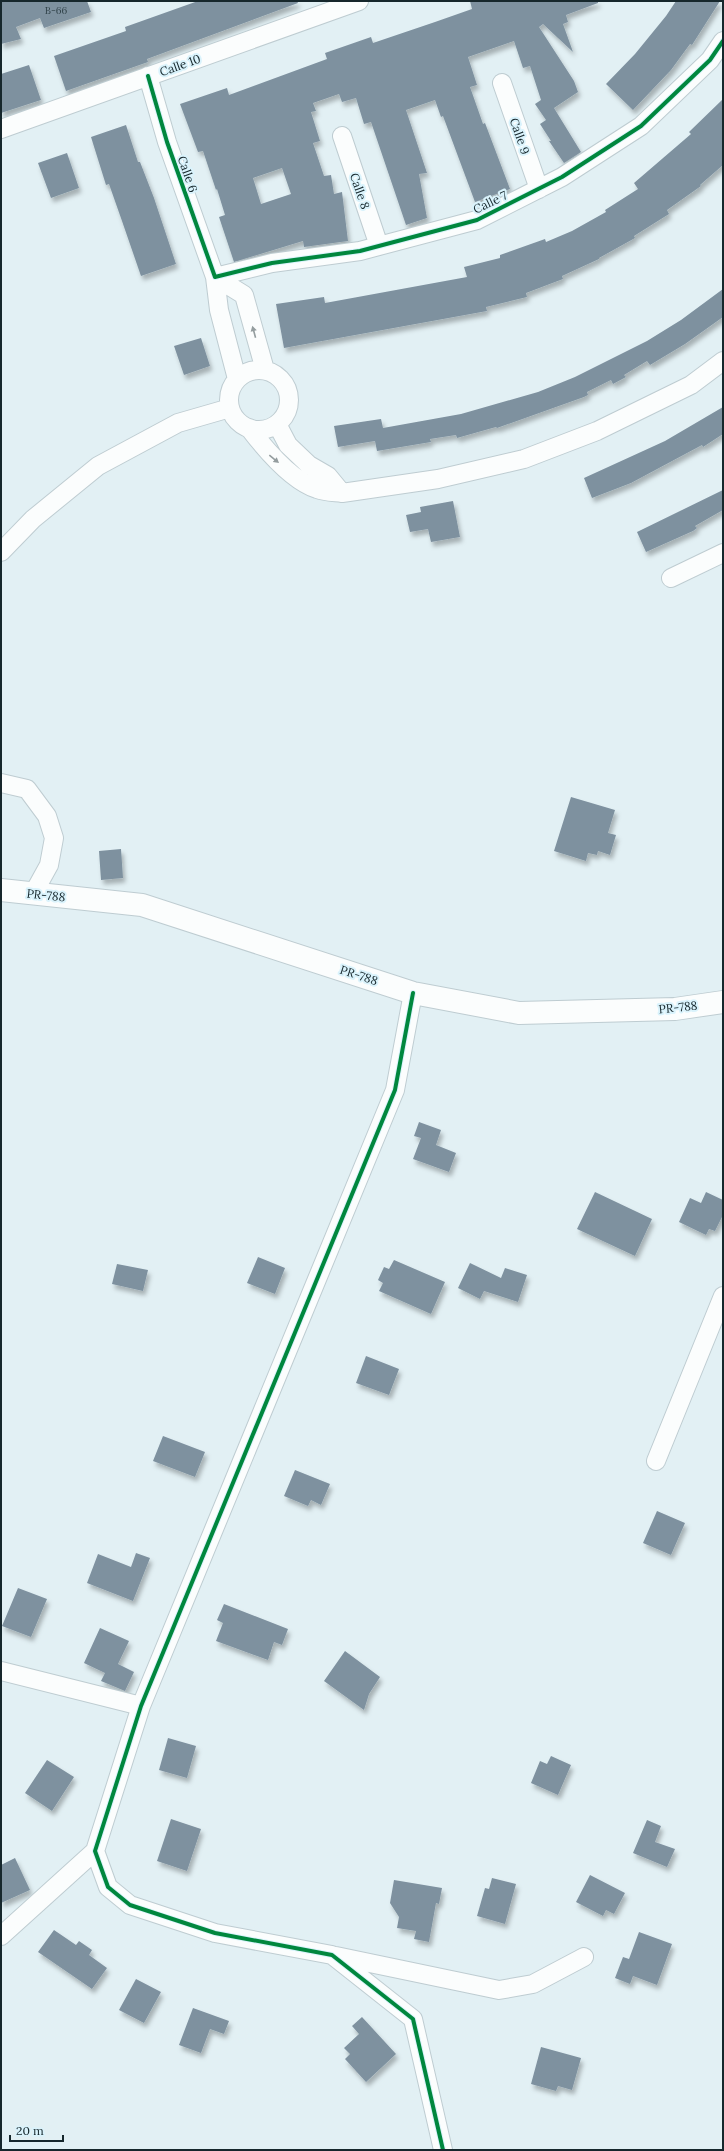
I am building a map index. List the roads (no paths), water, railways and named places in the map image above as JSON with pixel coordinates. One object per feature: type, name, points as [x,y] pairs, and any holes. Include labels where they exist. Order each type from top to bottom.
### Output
[{"type":"street","name":"Calle 10","points":[[1,129],[359,1]]},
{"type":"street","name":"Calle 7","points":[[214,277],[272,263],[360,251],[477,220],[562,178],[641,126],[710,60],[723,41]]},
{"type":"street","name":"Calle 6","points":[[148,76],[166,142],[214,277],[219,310],[237,379]]},
{"type":"street","name":"Calle 9","points":[[502,83],[539,189]]},
{"type":"street","name":"Calle 8","points":[[342,136],[379,246]]},
{"type":"street","points":[[214,277],[244,295],[265,370]]},
{"type":"street","points":[[277,424],[303,471],[317,489],[342,493],[438,479],[524,459],[597,431],[684,388],[723,361]]},
{"type":"street","points":[[249,428],[268,429],[277,424],[284,417],[290,398],[282,379],[274,373],[254,369],[237,379],[231,388],[230,408],[237,420],[249,428],[269,455],[303,471]]},
{"type":"street","points":[[1,552],[33,519],[98,466],[178,423],[230,408]]},
{"type":"street","points":[[671,578],[723,553]]},
{"type":"street","points":[[1,783],[27,789],[47,816],[54,838],[49,864],[33,894]]},
{"type":"street","name":"PR-788","points":[[1,890],[142,905],[413,993],[519,1013],[675,1009],[723,1002]]},
{"type":"street","points":[[1,1936],[95,1851],[141,1706],[395,1090],[413,993]]},
{"type":"street","points":[[656,1461],[723,1296]]},
{"type":"street","points":[[1,1671],[141,1706]]},
{"type":"street","points":[[95,1851],[108,1887],[130,1905],[214,1933],[332,1955],[499,1990],[533,1984],[584,1957]]},
{"type":"street","points":[[332,1955],[413,2019],[443,2150]]}]
